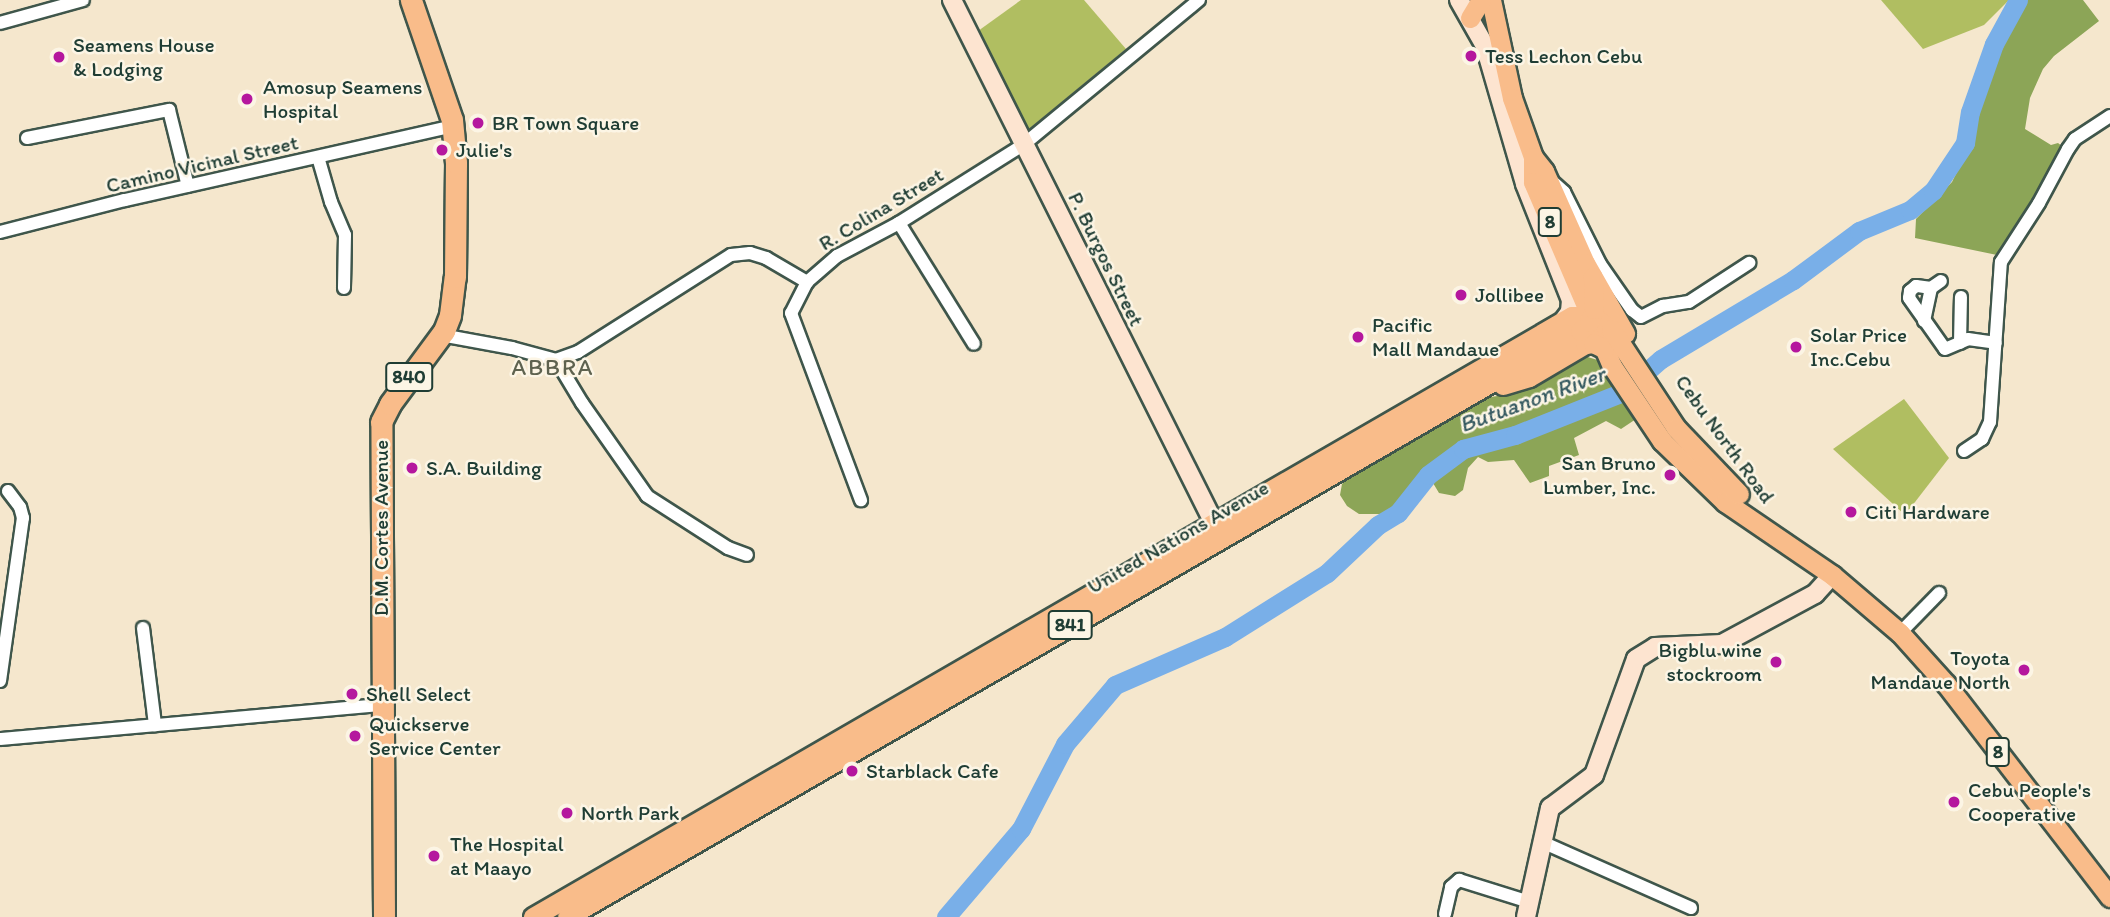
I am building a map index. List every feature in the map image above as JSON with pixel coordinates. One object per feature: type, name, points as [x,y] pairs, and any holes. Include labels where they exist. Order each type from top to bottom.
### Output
[{"type":"highway","name":"D.M. Cortes Avenue","points":[[384,917],[381,422],[390,404],[441,335],[450,315],[455,278],[456,163],[453,126],[411,0]]},
{"type":"main road","points":[[1471,18],[1481,0]]},
{"type":"main road","name":"8","points":[[1491,0],[1512,98],[1533,157],[1547,178],[1593,277]]},
{"type":"main road","name":"8","points":[[1533,157],[1533,182],[1592,316],[1620,355]]},
{"type":"main road","points":[[1564,320],[1577,315],[1592,316],[1595,298],[1593,277]]},
{"type":"main road","name":"Cebu North Road","points":[[1593,277],[1620,355],[1658,408],[1687,442],[1739,494],[1761,529]]},
{"type":"main road","name":"United Nations Avenue","points":[[533,917],[1217,530],[1471,394],[1580,331],[1592,316]]},
{"type":"main road","name":"United Nations Avenue","points":[[567,917],[1564,320]]},
{"type":"main road","points":[[1471,394],[1529,377],[1587,344],[1595,343],[1620,355]]},
{"type":"main road","name":"Cebu North Road","points":[[1620,355],[1658,408],[1683,465],[1761,529]]},
{"type":"main road","name":"8","points":[[1761,529],[1832,575],[1900,633],[1946,684],[2109,894]]},
{"type":"street","points":[[0,23],[83,0]]},
{"type":"street","name":"P. Burgos Street","points":[[952,0],[1217,530]]},
{"type":"street","name":"R. Colina Street","points":[[807,282],[837,256],[899,223],[1023,145],[1199,0]]},
{"type":"street","points":[[1459,0],[1485,46],[1535,212],[1571,300],[1570,312],[1564,320]]},
{"type":"street","points":[[27,138],[169,110],[188,186]]},
{"type":"street","points":[[1964,451],[1982,439],[1990,422],[2001,262],[2039,203],[2068,149],[2076,139],[2108,121]]},
{"type":"street","name":"Camino Vicinal Street","points":[[0,233],[188,186],[453,126]]},
{"type":"street","points":[[318,156],[331,202],[345,235],[344,288]]},
{"type":"street","points":[[1547,178],[1564,192],[1600,264],[1632,310],[1641,317],[1662,306],[1689,302],[1749,263]]},
{"type":"street","points":[[899,223],[974,344]]},
{"type":"street","points":[[441,335],[512,348],[556,360],[578,352],[731,255],[750,253],[766,258],[807,282],[792,313],[861,500]]},
{"type":"street","points":[[1924,321],[1936,284],[1916,286],[1910,291],[1913,306],[1924,321],[1945,349],[1968,339],[1996,343]]},
{"type":"street","points":[[1960,343],[1961,297]]},
{"type":"street","points":[[556,360],[574,392],[647,496],[728,548],[747,555]]},
{"type":"street","points":[[0,681],[23,517],[20,507],[8,491]]},
{"type":"street","points":[[1445,914],[1451,887],[1458,880],[1527,910],[1550,808],[1594,775],[1636,659],[1655,647],[1722,644],[1815,594],[1832,575]]},
{"type":"street","points":[[1900,633],[1939,593]]},
{"type":"street","points":[[143,628],[155,725]]},
{"type":"street","points":[[0,739],[382,705]]},
{"type":"street","points":[[1542,842],[1691,908]]},
{"type":"green space","points":[[1021,0],[1084,0],[1126,49],[1028,130],[978,31]]},
{"type":"green space","points":[[1881,0],[2009,0],[1984,25],[1923,49]]},
{"type":"green space","points":[[2027,0],[2083,0],[2099,21],[2054,56],[2043,69],[2030,98],[2025,129],[2051,145],[2058,143],[2063,147],[2062,154],[2051,167],[2013,237],[1997,255],[1915,238],[1916,219],[1952,182],[1971,143],[1976,110],[1990,66],[2011,20]]},
{"type":"green space","points":[[1581,355],[1601,361],[1636,419],[1621,429],[1606,421],[1574,438],[1579,455],[1549,466],[1549,476],[1530,483],[1514,460],[1488,462],[1478,457],[1468,468],[1463,490],[1455,496],[1439,493],[1433,483],[1424,482],[1387,514],[1359,514],[1347,506],[1340,495],[1342,484],[1350,475],[1477,399],[1511,394]]},
{"type":"green space","points":[[1904,399],[1949,458],[1905,515],[1833,449]]},
{"type":"waterway","name":"Butuanon River","points":[[946,917],[1021,829],[1065,744],[1115,685],[1225,637],[1327,573],[1378,525],[1398,513],[1428,475],[1463,449],[1515,435],[1623,392],[1661,359],[1793,280],[1859,231],[1910,210],[1933,191],[1965,143],[1970,112],[1994,44],[2018,0]]},
{"type":"place","name":"Tess Lechon Cebu","points":[[1471,56]]},
{"type":"place","name":"Seamens House & Lodging","points":[[59,57]]},
{"type":"place","name":"Amosup Seamens Hospital","points":[[247,99]]},
{"type":"place","name":"BR Town Square","points":[[478,123]]},
{"type":"place","name":"Julie's","points":[[442,150]]},
{"type":"place","name":"Jollibee","points":[[1461,295]]},
{"type":"place","name":"Pacific Mall Mandaue","points":[[1358,337]]},
{"type":"place","name":"Solar Price Inc.Cebu","points":[[1796,347]]},
{"type":"place","name":"S.A. Building","points":[[412,468]]},
{"type":"place","name":"San Bruno Lumber, Inc.","points":[[1670,475]]},
{"type":"place","name":"Citi Hardware","points":[[1851,512]]},
{"type":"place","name":"Bigblu wine stockroom","points":[[1776,662]]},
{"type":"place","name":"Toyota Mandaue North","points":[[2024,670]]},
{"type":"place","name":"Shell Select","points":[[352,694]]},
{"type":"place","name":"Quickserve Service Center","points":[[355,736]]},
{"type":"place","name":"Starblack Cafe","points":[[852,771]]},
{"type":"place","name":"Cebu People's Cooperative","points":[[1954,802]]},
{"type":"place","name":"North Park","points":[[567,813]]},
{"type":"place","name":"The Hospital at Maayo","points":[[434,856]]},
{"type":"district","name":"ABBRA","points":[[553,367]]}]
